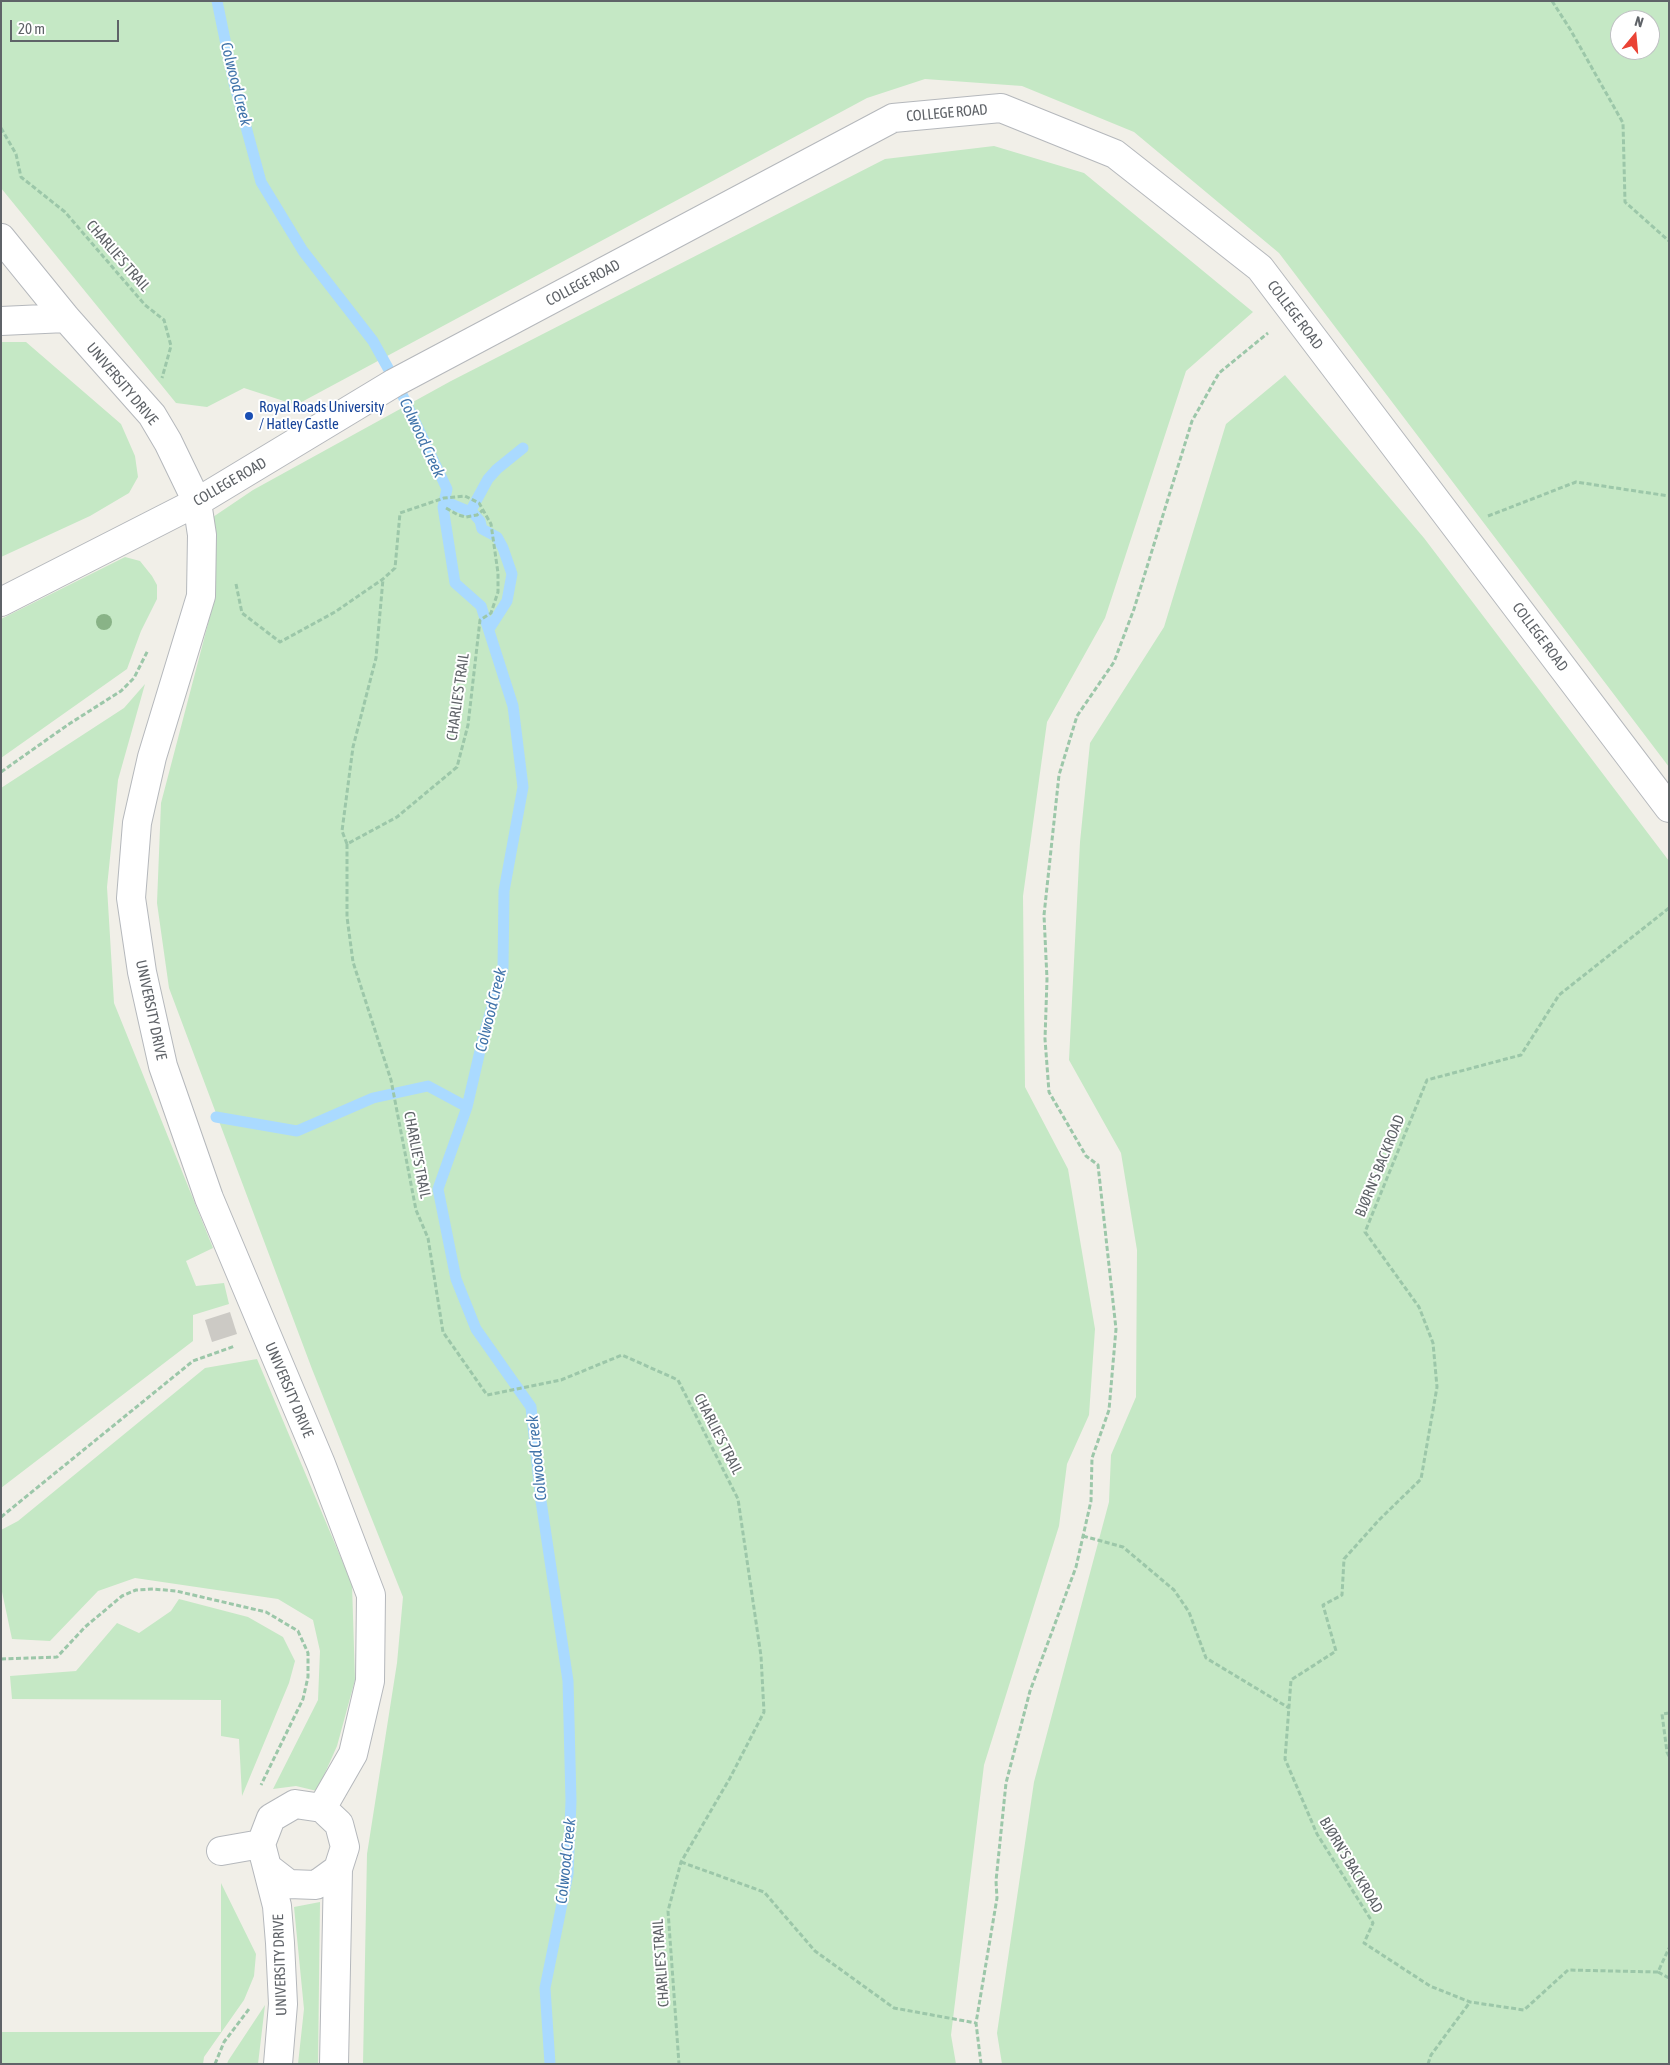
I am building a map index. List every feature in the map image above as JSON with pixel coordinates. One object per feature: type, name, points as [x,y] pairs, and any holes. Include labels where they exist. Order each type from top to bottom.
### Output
[{"type":"street","name":"COLLEGE ROAD","points":[[1,602],[197,502],[394,383],[893,118],[1001,108],[1115,154],[1260,268],[1669,808]]},
{"type":"street","name":"UNIVERSITY DRIVE","points":[[1,238],[66,318],[152,415],[168,442],[197,502],[202,535],[201,596],[152,757],[137,823],[131,898],[142,972],[163,1066],[209,1198],[266,1338],[321,1464],[371,1595],[370,1681],[353,1754],[322,1808]]},
{"type":"street","points":[[1,321],[66,318]]},
{"type":"street","points":[[264,1856],[271,1818],[295,1804],[322,1808],[340,1824],[345,1847],[338,1869],[334,2064]]},
{"type":"street","points":[[221,1851],[264,1856],[289,1884],[316,1885],[338,1869]]},
{"type":"street","name":"UNIVERSITY DRIVE","points":[[264,1856],[278,1906],[283,2004],[278,2064]]},
{"type":"path","points":[[1552,1],[1623,123],[1625,202],[1669,241]]},
{"type":"path","name":"CHARLIE'S TRAIL","points":[[1,128],[16,154],[21,177],[65,212],[145,305],[164,320],[171,346],[152,415]]},
{"type":"path","points":[[981,2064],[976,2023],[997,1898],[996,1881],[1006,1783],[1030,1691],[1076,1567],[1084,1536],[1091,1501],[1092,1458],[1109,1410],[1116,1329],[1098,1165],[1086,1156],[1049,1092],[1045,1039],[1047,979],[1044,915],[1059,775],[1077,716],[1114,662],[1134,609],[1192,422],[1219,373],[1277,327],[1291,310]]},
{"type":"path","points":[[1457,528],[1576,482],[1669,496]]},
{"type":"path","name":"CHARLIE'S TRAIL","points":[[234,575],[242,613],[280,642],[335,612],[383,579],[395,568],[400,513],[444,498],[465,496],[479,503],[491,524],[498,573],[498,592],[491,613],[480,620],[468,726],[457,767],[396,817],[347,844],[347,918],[353,962],[391,1080],[416,1210],[428,1238],[443,1332],[487,1395],[560,1380],[622,1355],[678,1380],[738,1499],[761,1656],[764,1712],[730,1778],[681,1862],[668,1911],[679,2064]]},
{"type":"path","points":[[446,508],[458,515],[475,516],[483,510]]},
{"type":"path","points":[[347,844],[342,831],[353,747],[376,658],[383,579]]},
{"type":"path","points":[[1,772],[69,724],[121,691],[134,678],[149,647]]},
{"type":"path","name":"BJØRN'S BACKROAD","points":[[1658,1972],[1568,1970],[1524,2010],[1470,2002],[1430,1986],[1364,1943],[1373,1923],[1317,1834],[1285,1759],[1291,1680],[1336,1651],[1323,1605],[1342,1595],[1344,1559],[1379,1520],[1421,1479],[1437,1387],[1433,1343],[1419,1307],[1365,1232],[1396,1161],[1427,1080],[1521,1055],[1559,995],[1669,908]]},
{"type":"path","points":[[1,1517],[193,1361],[220,1350],[266,1338]]},
{"type":"path","points":[[1084,1536],[1122,1547],[1174,1590],[1189,1612],[1206,1658],[1289,1708]]},
{"type":"path","points":[[1,1659],[57,1657],[85,1628],[122,1596],[136,1590],[176,1591],[266,1612],[298,1631],[308,1653],[308,1677],[303,1699],[257,1793]]},
{"type":"path","points":[[1669,1713],[1662,1714],[1666,1752],[1669,1756]]},
{"type":"path","points":[[681,1862],[764,1892],[815,1951],[894,2008],[976,2023]]},
{"type":"path","points":[[1669,1948],[1658,1972],[1669,1978]]},
{"type":"path","points":[[215,2064],[224,2042],[254,2002]]},
{"type":"path","points":[[1428,2064],[1431,2055],[1470,2002]]},
{"type":"green space","points":[[1,1],[1669,1],[1669,767],[1279,253],[1134,132],[1022,86],[925,79],[867,98],[296,405],[244,388],[207,407],[176,403],[1,188]]},
{"type":"green space","points":[[994,146],[1084,173],[1253,312],[1186,371],[1105,618],[1047,722],[1023,896],[1025,1087],[1068,1169],[1095,1329],[1089,1415],[1067,1464],[1059,1526],[984,1765],[951,2035],[956,2064],[363,2064],[367,1854],[397,1663],[403,1597],[312,1369],[169,988],[157,903],[161,803],[209,620],[214,550],[213,517],[253,490],[451,381],[885,159]]},
{"type":"green space","points":[[1,342],[26,342],[121,424],[135,456],[138,477],[129,493],[90,516],[1,557]]},
{"type":"green space","points":[[1285,375],[1424,538],[1669,861],[1669,2064],[1002,2064],[997,2033],[1034,1782],[1109,1502],[1111,1455],[1136,1397],[1137,1250],[1121,1153],[1069,1060],[1080,842],[1090,743],[1164,627],[1226,424]]},
{"type":"green space","points":[[125,557],[140,561],[157,585],[157,599],[141,631],[127,669],[1,758],[1,619]]},
{"type":"green space","points":[[145,684],[118,780],[107,887],[114,1003],[213,1248],[186,1261],[196,1286],[224,1283],[229,1304],[193,1315],[193,1341],[1,1488],[1,788],[124,708]]},
{"type":"green space","points":[[257,1359],[352,1584],[355,1680],[337,1746],[317,1791],[296,1786],[273,1789],[318,1700],[320,1651],[313,1620],[278,1599],[135,1578],[98,1591],[50,1641],[12,1639],[1,1587],[1,1530],[18,1521],[205,1368]]},
{"type":"green space","points":[[179,1599],[248,1617],[283,1637],[295,1661],[289,1683],[242,1796],[239,1739],[221,1736],[221,1700],[12,1699],[10,1676],[76,1671],[117,1623],[139,1633],[171,1611]]},
{"type":"green space","points":[[221,1883],[256,1954],[254,1976],[244,2000],[204,2057],[203,2064],[1,2064],[1,2032],[221,2032]]},
{"type":"green space","points":[[320,1902],[318,2064],[298,2064],[304,2009],[294,1907]]},
{"type":"green space","points":[[265,2005],[258,2064],[227,2064],[228,2061]]},
{"type":"building","points":[[230,1312],[237,1334],[212,1342],[205,1320]]},
{"type":"waterway","name":"Colwood Creek","points":[[217,1],[234,83],[261,182],[303,251],[373,341],[399,388],[447,489],[443,507],[455,583],[481,606],[513,706],[523,787],[504,891],[503,969],[483,1038],[467,1107],[438,1189],[456,1279],[476,1329],[531,1407],[541,1501],[568,1681],[571,1801],[568,1874],[545,1988],[550,2064]]},
{"type":"waterway","points":[[470,512],[488,479],[497,469],[523,448]]},
{"type":"waterway","points":[[444,501],[473,513],[480,521],[482,529],[497,537],[503,548],[512,574],[507,601],[489,629]]},
{"type":"waterway","points":[[216,1117],[297,1131],[373,1098],[428,1086],[467,1107]]},
{"type":"place","name":"Royal Roads University / Hatley Castle","points":[[249,416]]}]
